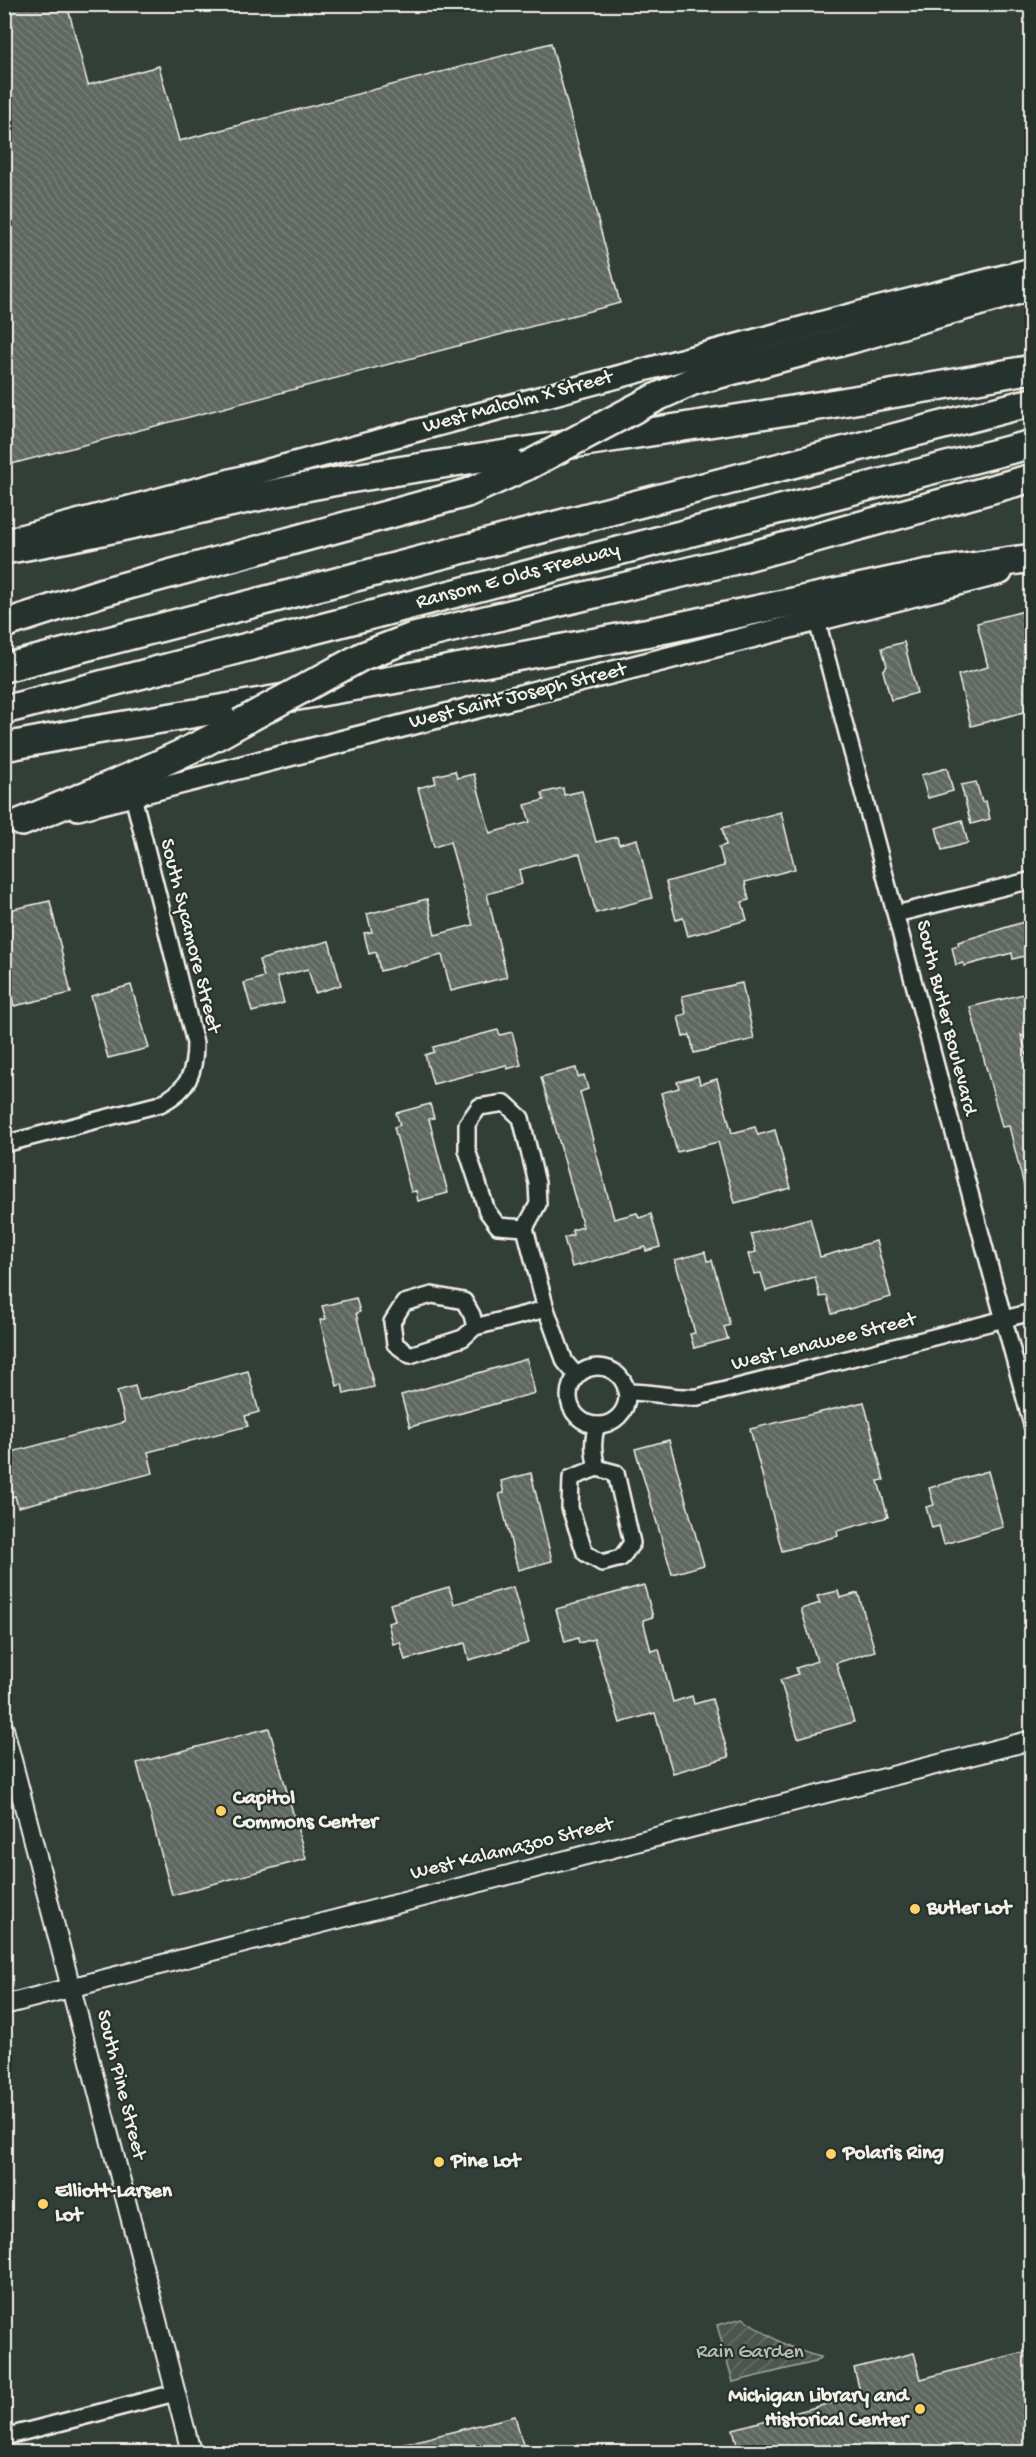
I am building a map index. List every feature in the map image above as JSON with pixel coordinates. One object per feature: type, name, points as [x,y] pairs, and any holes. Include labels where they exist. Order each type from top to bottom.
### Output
[{"type":"highway","points":[[4,624],[103,592],[467,493],[527,466],[655,398],[708,377],[852,339],[1032,286]]},
{"type":"highway","points":[[4,550],[77,537],[224,502],[343,480],[675,429],[1032,369]]},
{"type":"highway","name":"Ransom E Olds Freeway","points":[[4,668],[1032,402]]},
{"type":"highway","name":"Ransom E Olds Freeway","points":[[4,710],[1032,444]]},
{"type":"highway","points":[[13,824],[209,741],[363,656],[419,636],[732,561],[1032,478]]},
{"type":"highway","points":[[4,747],[545,652],[954,568],[1032,558]]},
{"type":"main road","name":"West Malcolm X Street","points":[[4,540],[865,311],[1032,269]]},
{"type":"main road","name":"West Saint Joseph Street","points":[[13,824],[1032,566]]},
{"type":"street","name":"South Butler Boulevard","points":[[817,621],[1032,1425]]},
{"type":"street","name":"South Sycamore Street","points":[[4,1144],[160,1104],[173,1097],[185,1086],[192,1074],[195,1043],[133,795]]},
{"type":"street","points":[[896,914],[1032,880]]},
{"type":"street","points":[[525,1228],[498,1226],[487,1211],[467,1150],[467,1124],[479,1107],[505,1103],[521,1118],[537,1183],[538,1204],[525,1228],[546,1309],[564,1362],[577,1376]]},
{"type":"street","points":[[475,1327],[472,1314],[464,1300],[432,1295],[404,1303],[392,1322],[394,1344],[410,1355],[463,1338],[475,1327],[546,1309]]},
{"type":"street","name":"West Lenawee Street","points":[[626,1392],[646,1391],[683,1398],[698,1397],[1032,1312]]},
{"type":"street","points":[[602,1367],[618,1376],[626,1392],[626,1400],[619,1416],[613,1421],[597,1425],[579,1418],[573,1410],[569,1393],[577,1376],[593,1368],[602,1367]]},
{"type":"street","points":[[597,1425],[593,1437],[593,1452],[597,1468]]},
{"type":"street","points":[[597,1468],[616,1473],[632,1543],[621,1558],[602,1563],[585,1553],[570,1508],[571,1478],[597,1468]]},
{"type":"street","name":"South Pine Street","points":[[4,1729],[190,2452]]},
{"type":"street","name":"West Kalamazoo Street","points":[[4,2005],[1032,1740]]},
{"type":"street","points":[[4,2437],[175,2393]]},
{"type":"green space","name":"Rain Garden","points":[[743,2318],[780,2342],[821,2357],[815,2362],[733,2382],[717,2325]]},
{"type":"building","points":[[4,4],[67,4],[88,85],[159,66],[179,141],[551,43],[620,303],[4,466]]},
{"type":"building","points":[[1032,609],[1032,710],[971,726],[958,675],[988,667],[977,623]]},
{"type":"building","points":[[904,642],[917,693],[891,700],[883,671],[887,666],[882,648]]},
{"type":"building","points":[[947,768],[953,791],[928,798],[921,775]]},
{"type":"building","points":[[455,771],[457,778],[474,774],[490,833],[530,822],[525,805],[544,800],[542,793],[563,788],[564,795],[582,791],[596,842],[617,837],[619,844],[637,839],[652,898],[596,913],[580,854],[576,854],[519,870],[522,884],[487,894],[507,977],[451,991],[442,955],[380,971],[376,952],[369,954],[364,933],[372,932],[367,914],[427,899],[435,935],[473,925],[450,842],[434,847],[418,788],[436,783],[434,776]]},
{"type":"building","points":[[976,782],[982,802],[986,801],[990,819],[971,824],[961,785]]},
{"type":"building","points":[[781,812],[795,869],[745,882],[749,900],[742,902],[747,920],[688,936],[683,918],[676,920],[666,882],[724,866],[719,847],[726,845],[722,828]]},
{"type":"building","points":[[962,820],[968,843],[942,850],[936,828]]},
{"type":"building","points":[[50,901],[71,993],[14,1006],[7,977],[4,977],[4,911]]},
{"type":"building","points":[[1027,921],[1029,928],[1032,927],[1032,954],[1013,959],[1012,953],[964,966],[963,963],[956,965],[952,947],[959,945],[958,942]]},
{"type":"building","points":[[329,941],[341,985],[315,993],[308,969],[277,977],[284,1003],[252,1012],[244,983],[264,977],[259,960]]},
{"type":"building","points":[[742,983],[754,1039],[694,1053],[690,1035],[683,1037],[678,1016],[686,1014],[682,996]]},
{"type":"building","points":[[131,985],[149,1048],[108,1058],[91,996]]},
{"type":"building","points":[[1032,992],[1032,1041],[1021,1035],[1032,1073],[1032,1089],[1025,1090],[1032,1117],[1032,1193],[1026,1194],[1009,1126],[1002,1127],[970,1007]]},
{"type":"building","points":[[498,1030],[500,1035],[512,1032],[521,1065],[507,1069],[506,1065],[433,1084],[425,1055],[434,1052],[433,1047]]},
{"type":"building","points":[[576,1068],[578,1077],[584,1075],[588,1089],[580,1092],[614,1219],[637,1213],[639,1218],[651,1214],[660,1247],[646,1251],[645,1247],[572,1267],[564,1238],[573,1235],[572,1230],[583,1227],[541,1077]]},
{"type":"building","points":[[698,1076],[700,1084],[717,1079],[732,1133],[755,1127],[758,1135],[775,1130],[791,1188],[735,1203],[718,1142],[677,1152],[661,1093],[679,1088],[677,1082]]},
{"type":"building","points":[[430,1104],[434,1118],[429,1119],[448,1193],[418,1201],[416,1191],[411,1192],[394,1127],[400,1125],[396,1113]]},
{"type":"building","points":[[810,1218],[820,1257],[876,1241],[891,1297],[832,1314],[827,1296],[820,1297],[815,1277],[766,1291],[761,1273],[754,1274],[748,1254],[756,1252],[751,1234]]},
{"type":"building","points":[[705,1252],[707,1261],[712,1260],[730,1325],[724,1327],[728,1339],[694,1348],[690,1334],[695,1333],[675,1260]]},
{"type":"building","points":[[356,1298],[360,1312],[356,1313],[374,1387],[344,1394],[342,1384],[337,1386],[320,1320],[326,1319],[322,1306]]},
{"type":"building","points":[[527,1359],[535,1393],[410,1427],[401,1395]]},
{"type":"building","points":[[248,1371],[259,1412],[245,1416],[248,1426],[148,1452],[153,1473],[18,1507],[15,1496],[4,1499],[4,1454],[125,1422],[117,1391],[135,1386],[139,1400]]},
{"type":"building","points":[[864,1402],[884,1480],[878,1481],[888,1517],[837,1531],[838,1536],[782,1551],[750,1429]]},
{"type":"building","points":[[669,1440],[704,1565],[672,1574],[635,1449]]},
{"type":"building","points":[[988,1471],[1003,1527],[944,1544],[939,1526],[932,1528],[926,1507],[934,1505],[929,1488]]},
{"type":"building","points":[[531,1473],[552,1561],[518,1570],[499,1494],[504,1493],[501,1481]]},
{"type":"building","points":[[644,1585],[653,1617],[643,1620],[651,1651],[659,1649],[673,1702],[692,1696],[694,1704],[712,1699],[729,1757],[673,1773],[655,1713],[620,1723],[594,1639],[579,1643],[578,1638],[565,1642],[556,1609]]},
{"type":"building","points":[[449,1587],[454,1604],[513,1587],[529,1643],[469,1660],[465,1643],[405,1660],[400,1642],[393,1644],[388,1623],[395,1621],[390,1604]]},
{"type":"building","points":[[838,1591],[840,1598],[858,1593],[875,1651],[836,1663],[854,1722],[798,1738],[780,1680],[798,1674],[796,1668],[817,1661],[801,1609],[820,1603],[817,1596]]},
{"type":"building","name":"Capitol Commons Center","points":[[269,1728],[306,1859],[172,1895],[137,1763]]},
{"type":"building","name":"Michigan Library and Historical Center","points":[[1032,2350],[1032,2452],[739,2452],[733,2429],[861,2395],[854,2368],[914,2353],[921,2379]]},
{"type":"building","points":[[515,2416],[525,2452],[393,2452],[392,2447]]},
{"type":"place","name":"Capitol Commons Center","points":[[221,1811]]},
{"type":"place","name":"Butler Lot","points":[[915,1909]]},
{"type":"place","name":"Polaris Ring","points":[[831,2154]]},
{"type":"place","name":"Pine Lot","points":[[439,2162]]},
{"type":"place","name":"Elliott-Larsen Lot","points":[[43,2204]]},
{"type":"place","name":"Michigan Library and Historical Center","points":[[920,2409]]}]
